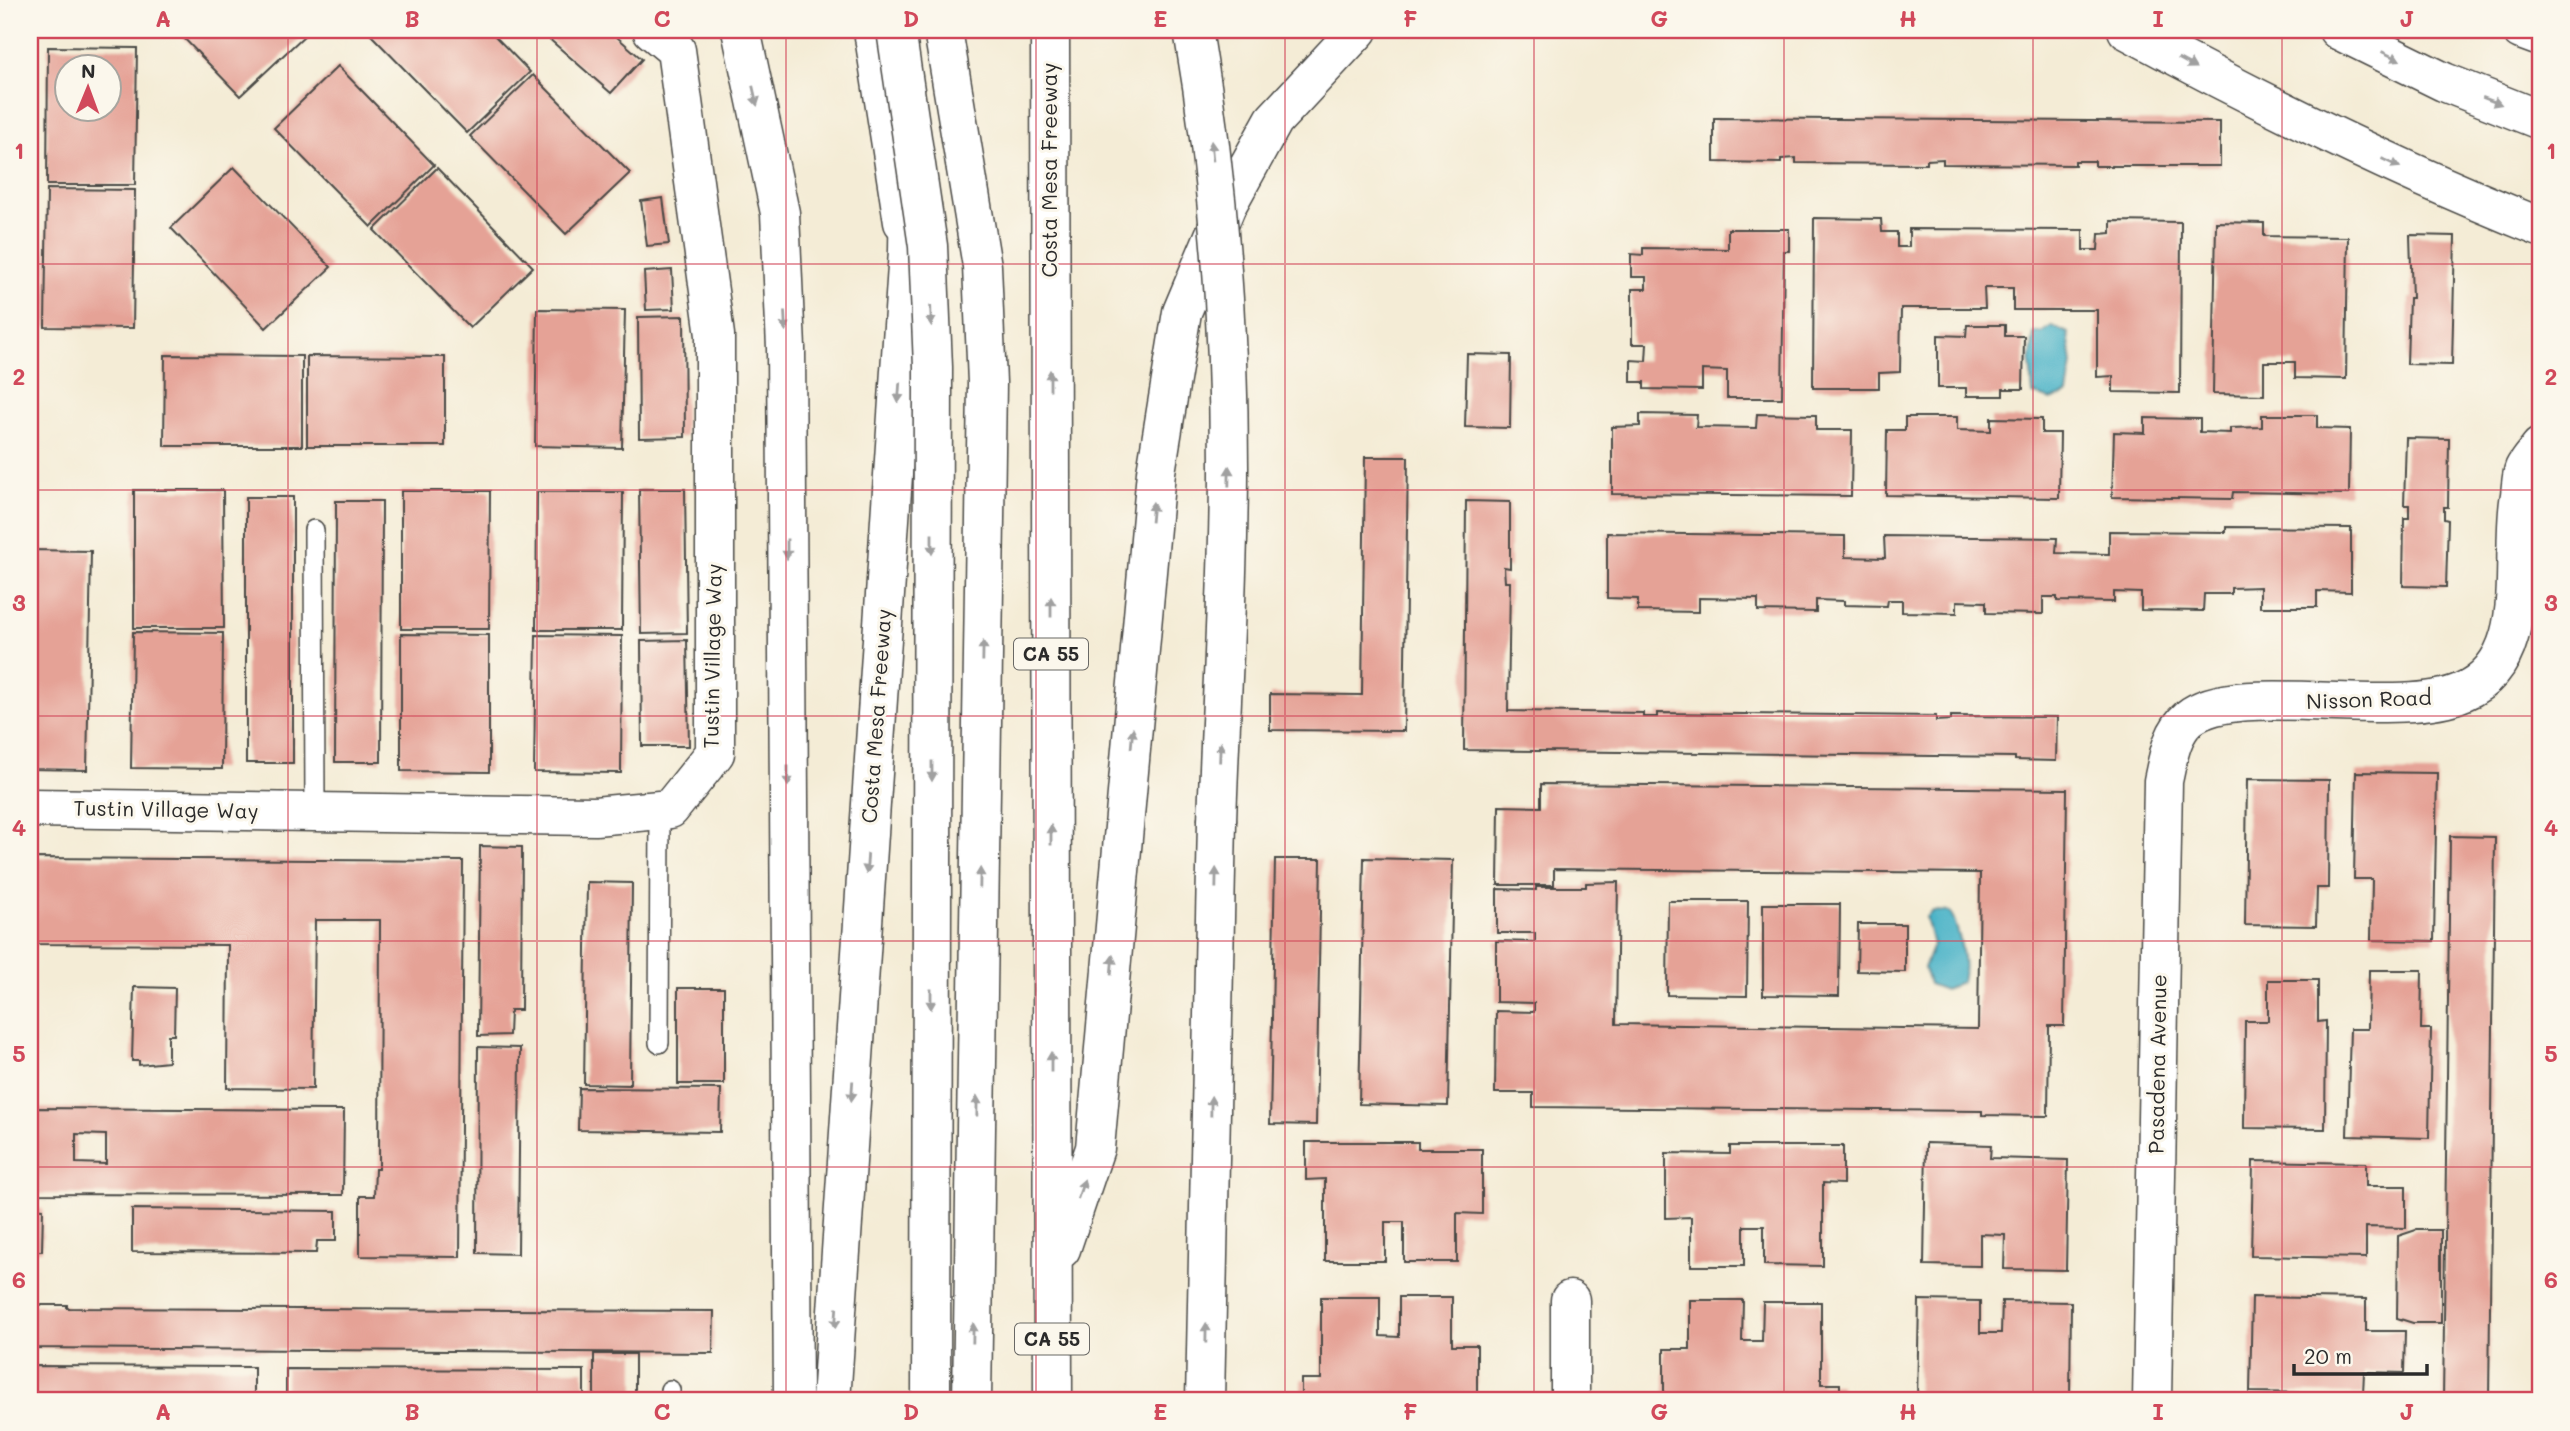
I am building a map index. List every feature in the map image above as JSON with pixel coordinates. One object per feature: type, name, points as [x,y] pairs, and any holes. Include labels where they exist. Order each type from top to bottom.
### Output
[{"type":"main road","name":"Tustin Village Way","points":[[30,808],[595,816],[670,809],[715,753],[715,335],[676,50],[652,30]]},
{"type":"main road","points":[[740,30],[780,213],[786,348],[793,1401]]},
{"type":"main road","points":[[873,30],[908,251]]},
{"type":"main road","points":[[896,30],[928,246],[933,367],[930,1401]]},
{"type":"main road","name":"Costa Mesa Freeway","points":[[831,1401],[908,251],[911,30]]},
{"type":"main road","points":[[943,30],[982,266],[987,383],[972,1401]]},
{"type":"main road","name":"Costa Mesa Freeway","points":[[1050,30],[1053,1401]]},
{"type":"main road","points":[[1194,30],[1211,136],[1224,301],[1229,467],[1217,821],[1205,1401]]},
{"type":"main road","points":[[1052,1277],[1095,1148],[1156,472],[1182,312],[1227,205],[1274,120],[1357,30]]},
{"type":"main road","points":[[2127,30],[2258,101],[2447,190],[2540,227]]},
{"type":"main road","points":[[2338,30],[2444,82],[2540,120]]},
{"type":"main road","points":[[2521,30],[2540,37]]},
{"type":"main road","name":"Nisson Road","points":[[2179,729],[2190,717],[2209,708],[2243,702],[2429,701],[2461,693],[2483,680],[2509,646],[2518,505],[2524,469],[2540,447]]},
{"type":"main road","name":"Pasadena Avenue","points":[[2152,1401],[2162,781],[2179,729]]},
{"type":"main road","points":[[1570,1300],[1570,1401]]},
{"type":"lane","points":[[314,530],[315,812]]},
{"type":"lane","points":[[660,810],[660,1043]]},
{"type":"water","points":[[2052,326],[2068,333],[2072,364],[2067,394],[2051,400],[2033,394],[2030,363],[2034,332],[2041,333]]},
{"type":"water","points":[[1933,911],[1950,912],[1963,956],[1962,981],[1945,990],[1929,984],[1924,968],[1933,945],[1926,917]]},
{"type":"building","points":[[176,30],[300,30],[305,35],[240,96]]},
{"type":"building","points":[[375,30],[489,30],[530,72],[467,133],[370,34]]},
{"type":"building","points":[[539,30],[609,30],[642,59],[611,93]]},
{"type":"building","points":[[48,47],[137,48],[135,185],[47,185]]},
{"type":"building","points":[[338,66],[434,165],[371,227],[274,128]]},
{"type":"building","points":[[533,75],[630,173],[566,234],[470,136]]},
{"type":"building","points":[[1714,118],[2220,122],[2220,166],[2095,166],[2095,161],[2075,161],[2075,165],[1943,164],[1943,159],[1927,160],[1927,164],[1796,163],[1796,158],[1781,159],[1781,163],[1714,162]]},
{"type":"building","points":[[234,167],[331,267],[266,328],[171,228]]},
{"type":"building","points":[[437,168],[533,267],[470,328],[374,230]]},
{"type":"building","points":[[47,189],[135,190],[133,328],[45,327]]},
{"type":"building","points":[[663,198],[669,244],[647,246],[641,201]]},
{"type":"building","points":[[1814,218],[1881,219],[1882,232],[1897,232],[1897,247],[1909,247],[1909,229],[2083,230],[2083,250],[2098,250],[2099,234],[2111,233],[2111,221],[2181,222],[2180,393],[2113,392],[2113,376],[2097,377],[2097,310],[2013,310],[2013,288],[1984,288],[1985,308],[1901,308],[1900,372],[1879,373],[1879,388],[1813,388]]},
{"type":"building","points":[[2216,222],[2264,223],[2264,236],[2348,237],[2346,379],[2295,378],[2295,362],[2264,362],[2264,395],[2213,394]]},
{"type":"building","points":[[1728,229],[1789,229],[1789,251],[1784,251],[1782,398],[1727,398],[1727,371],[1702,370],[1702,390],[1644,389],[1644,382],[1631,382],[1631,360],[1646,361],[1647,344],[1632,344],[1632,289],[1646,289],[1646,277],[1631,277],[1631,254],[1643,255],[1643,248],[1728,249]]},
{"type":"building","points":[[2410,235],[2455,236],[2452,365],[2407,364],[2409,298],[2412,298]]},
{"type":"building","points":[[672,270],[674,309],[646,310],[644,272]]},
{"type":"building","points":[[537,309],[625,310],[622,448],[535,446]]},
{"type":"building","points":[[684,316],[685,437],[639,438],[638,317]]},
{"type":"building","points":[[1967,325],[2005,325],[2005,336],[2024,336],[2023,389],[2003,389],[2003,396],[1966,396],[1966,388],[1938,388],[1938,335],[1966,336]]},
{"type":"building","points":[[1467,354],[1511,355],[1510,428],[1465,427]]},
{"type":"building","points":[[165,355],[302,356],[302,446],[164,446]]},
{"type":"building","points":[[307,356],[445,357],[445,446],[307,446]]},
{"type":"building","points":[[1640,414],[1697,415],[1696,427],[1756,428],[1757,414],[1816,415],[1816,430],[1852,430],[1851,496],[1612,494],[1612,427],[1640,426]]},
{"type":"building","points":[[2262,415],[2317,415],[2317,428],[2350,429],[2349,494],[2233,492],[2232,499],[2112,497],[2114,432],[2145,433],[2145,418],[2200,419],[2200,432],[2230,433],[2230,428],[2262,427]]},
{"type":"building","points":[[1905,417],[1957,417],[1957,430],[1991,431],[1991,418],[2042,419],[2042,433],[2060,433],[2059,498],[1886,495],[1887,430],[1905,430]]},
{"type":"building","points":[[2406,438],[2449,439],[2448,507],[2444,507],[2444,519],[2448,520],[2446,587],[2403,586],[2404,518],[2409,518],[2409,505],[2404,505]]},
{"type":"building","points":[[1365,457],[1408,457],[1404,731],[1270,730],[1270,694],[1362,695]]},
{"type":"building","points":[[639,489],[685,489],[687,633],[641,634]]},
{"type":"building","points":[[134,490],[223,490],[224,628],[134,628]]},
{"type":"building","points":[[401,491],[490,491],[489,629],[401,629]]},
{"type":"building","points":[[537,492],[623,492],[622,630],[536,630]]},
{"type":"building","points":[[246,497],[293,497],[293,763],[246,763]]},
{"type":"building","points":[[336,501],[382,501],[381,762],[335,762]]},
{"type":"building","points":[[1466,501],[1510,502],[1510,568],[1504,567],[1505,582],[1510,582],[1508,711],[1643,713],[1643,717],[1657,717],[1657,713],[1936,716],[1936,721],[1951,720],[1951,716],[2057,717],[2056,761],[2015,760],[2015,757],[1464,750]]},
{"type":"building","points":[[2226,527],[2351,528],[2351,592],[2317,591],[2317,607],[2260,607],[2260,587],[2231,588],[2231,594],[2204,594],[2203,611],[2141,610],[2141,593],[2114,592],[2114,602],[2057,601],[2057,597],[2043,597],[2043,614],[1986,613],[1986,602],[1957,601],[1957,613],[1902,612],[1902,600],[1888,600],[1887,606],[1844,605],[1844,601],[1816,600],[1816,612],[1758,611],[1758,599],[1699,598],[1699,612],[1638,611],[1638,599],[1607,598],[1607,533],[1845,536],[1845,557],[1885,558],[1884,536],[2057,538],[2056,553],[2109,554],[2109,531],[2226,532]]},
{"type":"building","points":[[30,550],[91,551],[87,770],[30,769]]},
{"type":"building","points":[[133,632],[223,633],[222,769],[131,768]]},
{"type":"building","points":[[401,634],[489,635],[489,772],[401,771]]},
{"type":"building","points":[[536,635],[622,636],[621,773],[534,772]]},
{"type":"building","points":[[687,640],[689,746],[642,746],[641,641]]},
{"type":"building","points":[[2356,772],[2437,773],[2434,941],[2371,940],[2372,879],[2354,879]]},
{"type":"building","points":[[2247,779],[2329,780],[2328,888],[2317,888],[2316,926],[2245,925]]},
{"type":"building","points":[[1541,784],[2067,789],[2064,1026],[2049,1026],[2048,1116],[1982,1115],[1982,1111],[1533,1107],[1533,1093],[1495,1093],[1496,1011],[1534,1012],[1534,1003],[1496,1002],[1496,941],[1535,942],[1535,933],[1497,933],[1497,889],[1536,890],[1536,887],[1586,887],[1586,883],[1618,882],[1616,1024],[1978,1029],[1980,873],[1554,869],[1554,885],[1498,885],[1499,806],[1541,807]]},
{"type":"building","points":[[2450,836],[2495,837],[2489,1401],[2443,1401]]},
{"type":"building","points":[[480,846],[522,847],[521,1010],[510,1010],[509,1035],[478,1036]]},
{"type":"building","points":[[30,858],[463,861],[460,1257],[360,1256],[360,1196],[374,1196],[375,1169],[379,1169],[380,920],[315,920],[313,1089],[227,1088],[228,945],[30,944]]},
{"type":"building","points":[[1364,858],[1453,860],[1448,1106],[1359,1104]]},
{"type":"building","points":[[1275,859],[1321,859],[1316,1125],[1270,1124]]},
{"type":"building","points":[[587,882],[632,883],[630,1085],[584,1084]]},
{"type":"building","points":[[1668,901],[1748,901],[1747,996],[1667,995]]},
{"type":"building","points":[[1763,904],[1840,904],[1839,996],[1763,995]]},
{"type":"building","points":[[1858,924],[1905,924],[1905,972],[1857,971]]},
{"type":"building","points":[[2369,970],[2422,970],[2421,1029],[2431,1029],[2429,1138],[2347,1136],[2350,1029],[2368,1029]]},
{"type":"building","points":[[2268,980],[2318,980],[2318,1022],[2326,1021],[2325,1129],[2244,1128],[2245,1021],[2268,1021]]},
{"type":"building","points":[[134,987],[175,988],[174,1035],[168,1035],[168,1062],[139,1065],[139,1061],[132,1061]]},
{"type":"building","points":[[678,988],[724,988],[724,1084],[678,1084]]},
{"type":"building","points":[[478,1047],[520,1048],[518,1254],[477,1253]]},
{"type":"building","points":[[579,1088],[721,1089],[720,1132],[578,1130]]},
{"type":"building","points":[[30,1108],[344,1110],[343,1195],[30,1194]],"holes":[[[76,1134],[106,1135],[106,1164],[76,1163]]]},
{"type":"building","points":[[1306,1142],[1418,1142],[1418,1149],[1482,1149],[1482,1214],[1457,1213],[1457,1262],[1404,1262],[1404,1222],[1385,1222],[1385,1261],[1325,1261],[1325,1179],[1306,1180]]},
{"type":"building","points":[[1926,1143],[1991,1145],[1990,1158],[2068,1160],[2066,1270],[2004,1269],[2005,1235],[1980,1234],[1980,1266],[1924,1265]]},
{"type":"building","points":[[1730,1146],[1843,1146],[1843,1184],[1823,1183],[1823,1266],[1764,1265],[1764,1226],[1744,1226],[1744,1266],[1691,1266],[1691,1217],[1666,1218],[1666,1153],[1730,1154]]},
{"type":"building","points":[[2253,1161],[2366,1163],[2366,1186],[2406,1186],[2406,1228],[2366,1227],[2366,1258],[2251,1256]]},
{"type":"building","points":[[30,1208],[43,1209],[42,1251],[30,1251]]},
{"type":"building","points":[[132,1209],[336,1211],[336,1241],[317,1241],[316,1253],[132,1252]]},
{"type":"building","points":[[2416,1230],[2441,1230],[2441,1323],[2413,1323],[2397,1318],[2398,1236]]},
{"type":"building","points":[[1321,1297],[1380,1297],[1380,1336],[1399,1337],[1399,1297],[1452,1297],[1452,1345],[1477,1345],[1477,1401],[1301,1401],[1301,1379],[1321,1379]]},
{"type":"building","points":[[2252,1297],[2366,1299],[2366,1331],[2405,1331],[2404,1373],[2364,1372],[2363,1394],[2250,1392]]},
{"type":"building","points":[[1690,1300],[1743,1300],[1742,1341],[1762,1341],[1763,1302],[1821,1302],[1821,1384],[1840,1384],[1840,1401],[1664,1401],[1664,1349],[1690,1349]]},
{"type":"building","points":[[1919,1300],[1980,1301],[1980,1333],[2001,1333],[2002,1301],[2071,1302],[2070,1401],[1917,1401]]},
{"type":"building","points":[[30,1305],[67,1305],[67,1308],[714,1311],[713,1353],[30,1348]]},
{"type":"building","points":[[594,1354],[635,1354],[635,1401],[594,1401]]},
{"type":"building","points":[[30,1366],[254,1367],[254,1401],[30,1401]]},
{"type":"building","points":[[286,1369],[584,1370],[584,1401],[286,1401]]}]
